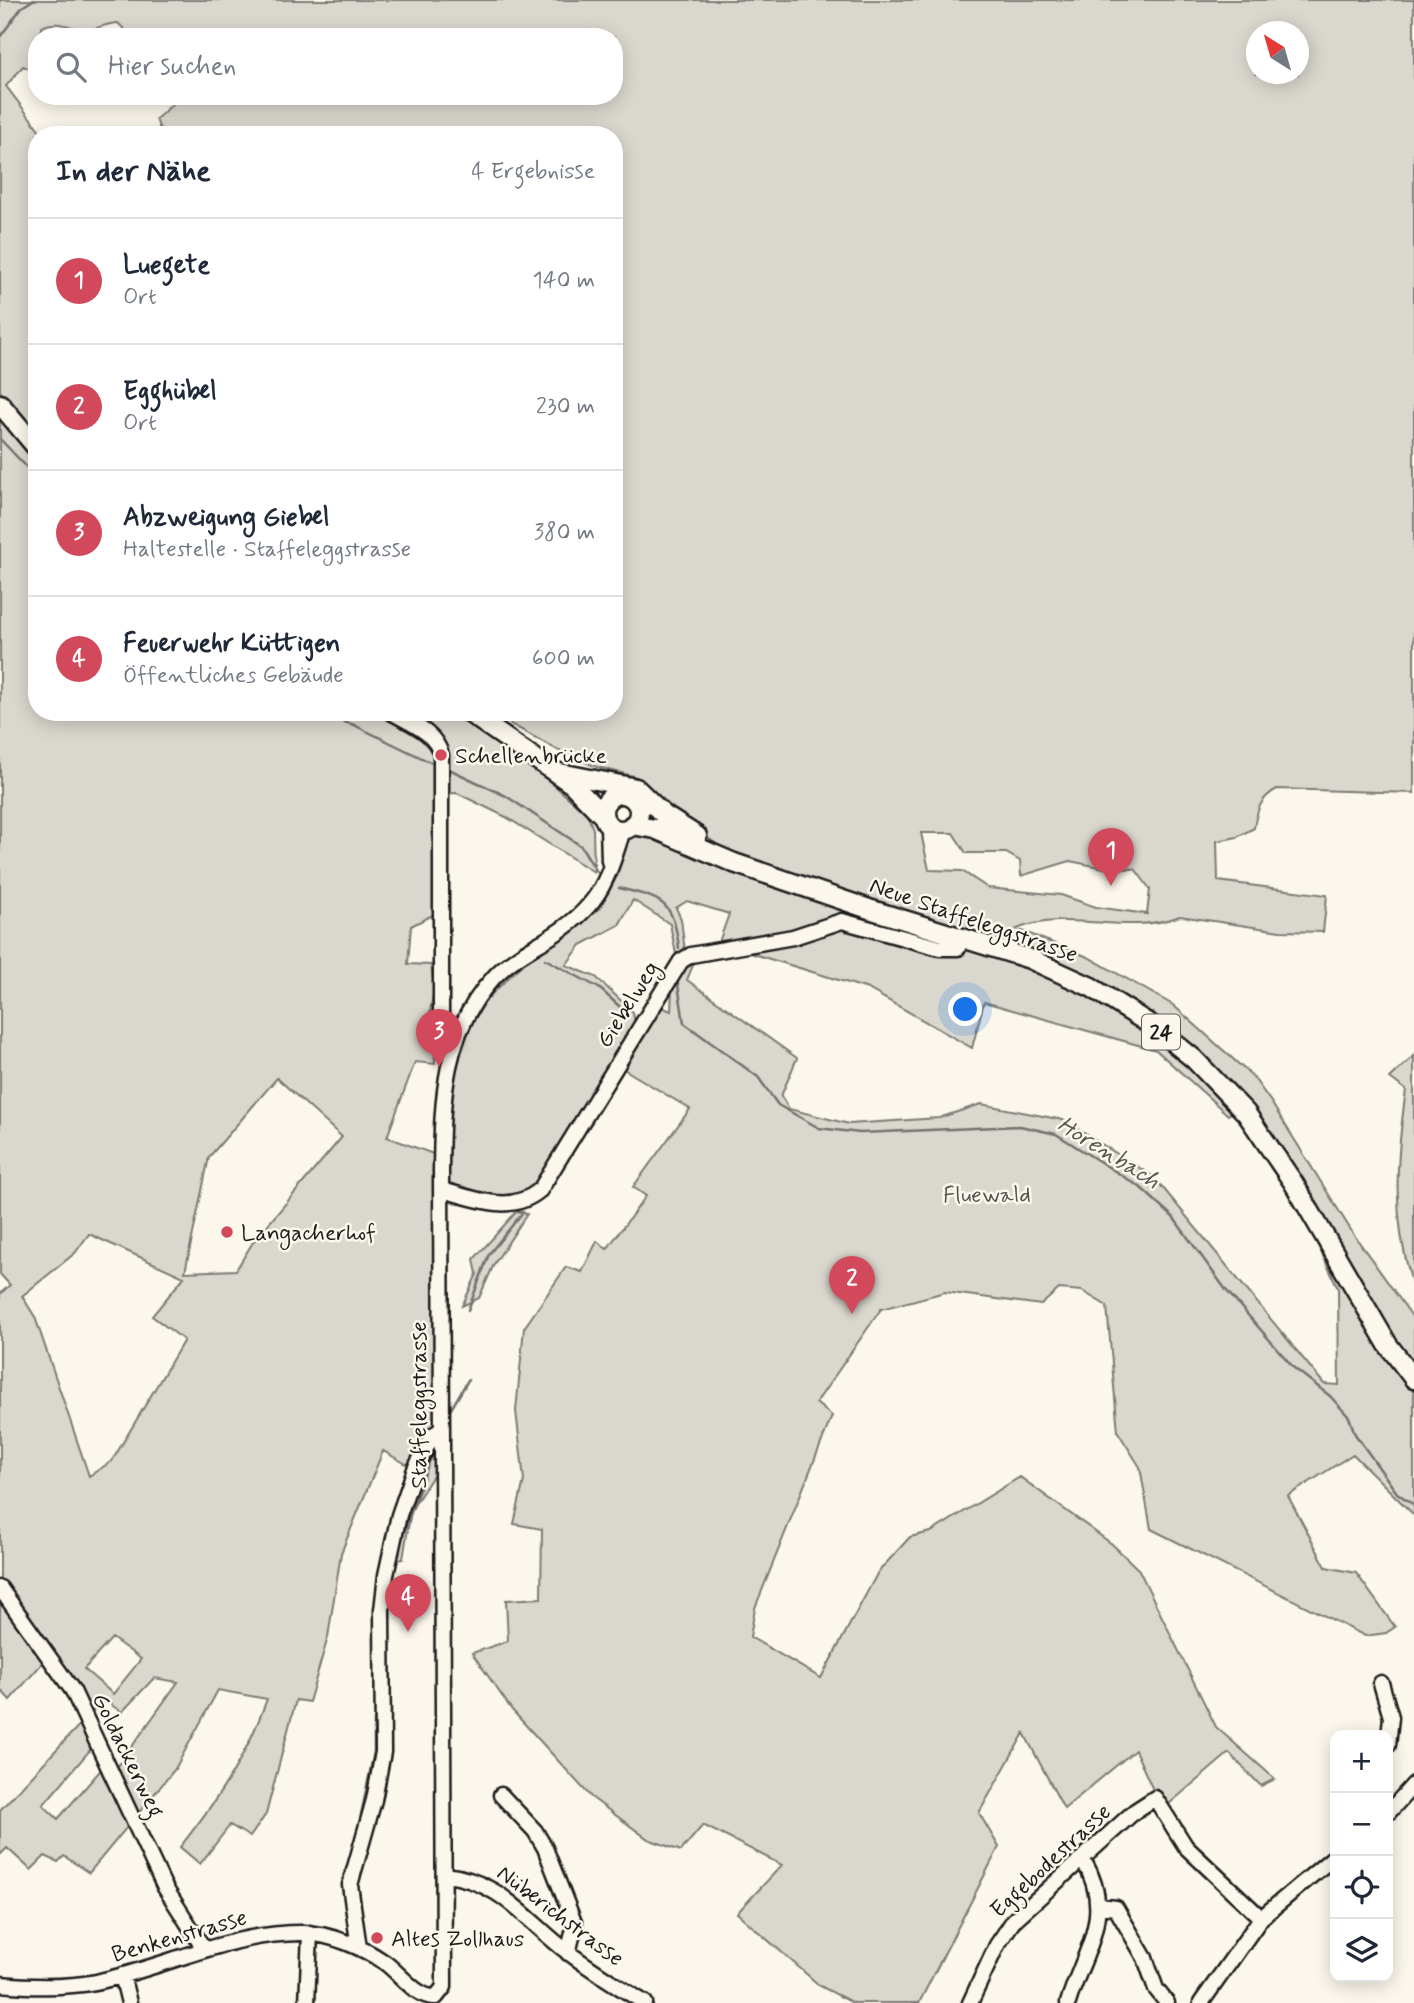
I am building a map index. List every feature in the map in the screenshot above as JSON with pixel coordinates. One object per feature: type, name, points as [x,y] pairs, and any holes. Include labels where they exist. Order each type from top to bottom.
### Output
[{"type":"main road","points":[[0,404],[28,437]]},
{"type":"main road","name":"24","points":[[481,721],[572,784],[617,824]]},
{"type":"main road","name":"24","points":[[555,772],[636,789],[681,828],[762,871]]},
{"type":"main road","name":"24","points":[[572,784],[615,795]]},
{"type":"main road","points":[[615,795],[631,797],[638,806],[638,818],[617,824],[605,803],[615,795]]},
{"type":"main road","name":"24","points":[[638,806],[658,822],[681,828]]},
{"type":"main road","name":"Neue Staffeleggstrasse","points":[[617,824],[655,830],[734,863],[869,909],[1030,959],[1091,987],[1156,1028],[1194,1059],[1246,1113],[1293,1182],[1388,1345],[1414,1380]]},
{"type":"street","points":[[406,721],[429,735],[439,747],[440,1040],[450,1051]]},
{"type":"street","name":"Staffeleggstrasse","points":[[437,2000],[444,1987],[442,1098],[450,1051],[460,1027],[495,976],[585,913],[599,896],[607,877],[617,824]]},
{"type":"street","name":"Giebelweg","points":[[442,1191],[507,1206],[528,1200],[540,1190],[681,961],[691,955],[793,937],[842,921],[940,948],[958,948]]},
{"type":"street","points":[[359,1948],[350,1885],[374,1800],[383,1752],[382,1610],[386,1575],[399,1515],[415,1469],[433,1435],[442,1430]]},
{"type":"street","name":"Goldackerweg","points":[[0,1588],[73,1691],[164,1886],[204,1949]]},
{"type":"street","points":[[1381,1683],[1391,1717],[1390,1730]]},
{"type":"street","points":[[1393,1807],[1414,1784]]},
{"type":"street","points":[[501,1795],[535,1830],[545,1848],[575,1925],[568,1953]]},
{"type":"street","name":"Eggebodestrasse","points":[[970,2003],[1005,1931],[1022,1912],[1135,1811],[1155,1798],[1186,1847],[1261,1918]]},
{"type":"street","points":[[1068,2003],[1097,1924],[1100,1906],[1093,1875],[1083,1860]]},
{"type":"street","points":[[1201,2003],[1261,1918],[1330,1860]]},
{"type":"street","name":"Nüberichstrasse","points":[[444,1875],[474,1879],[491,1887],[568,1953],[645,2003]]},
{"type":"street","points":[[1100,1906],[1116,1908],[1145,1958],[1156,1989],[1167,2003]]},
{"type":"street","points":[[307,2003],[310,1933]]},
{"type":"street","name":"Benkenstrasse","points":[[0,1984],[71,1986],[122,1975],[247,1937],[310,1933],[359,1948],[385,1962],[424,1996],[437,2000]]},
{"type":"street","points":[[122,1975],[129,2003]]},
{"type":"green space","name":"Fluewald","points":[[0,0],[1414,0],[1414,793],[1277,789],[1260,805],[1254,828],[1237,837],[1217,841],[1218,881],[1327,895],[1323,932],[1280,931],[1180,916],[1140,924],[1057,921],[1017,929],[1088,957],[1173,1005],[1253,1077],[1354,1235],[1414,1319],[1414,1515],[1353,1454],[1288,1496],[1326,1567],[1356,1573],[1395,1627],[1386,1633],[1365,1636],[1151,1529],[1140,1467],[1118,1432],[1107,1306],[1082,1291],[1059,1289],[1041,1305],[945,1292],[881,1309],[816,1403],[832,1416],[755,1608],[750,1637],[821,1678],[878,1572],[910,1537],[931,1532],[1020,1477],[1112,1544],[1139,1570],[1216,1727],[1275,1779],[1261,1786],[1229,1753],[1162,1810],[1135,1750],[1064,1809],[1024,1733],[979,1813],[999,1847],[919,2003],[853,2003],[820,1986],[737,1913],[782,1865],[703,1825],[681,1851],[648,1839],[591,1797],[512,1710],[472,1653],[508,1641],[506,1600],[541,1598],[542,1529],[514,1524],[524,1480],[516,1411],[524,1328],[566,1267],[582,1272],[597,1241],[607,1249],[646,1196],[633,1187],[690,1109],[617,1065],[528,1200],[442,1191],[438,1418],[433,1435],[415,1469],[383,1451],[341,1553],[328,1637],[309,1702],[296,1700],[266,1814],[250,1837],[230,1825],[200,1864],[180,1847],[230,1777],[250,1740],[267,1699],[218,1690],[175,1769],[89,1873],[64,1856],[58,1862],[45,1856],[31,1870],[7,1848],[0,1855],[0,1810],[84,1720],[97,1742],[43,1805],[58,1819],[105,1765],[118,1766],[178,1682],[154,1678],[122,1712],[105,1701],[88,1715],[45,1660],[10,1700],[0,1689],[0,1294],[10,1285],[0,1274],[0,418],[28,446],[28,721],[466,721],[547,779],[587,814],[593,829],[594,872],[506,817],[457,793],[434,794],[433,915],[411,926],[408,964],[431,965],[434,989],[425,1040],[435,1049],[435,1064],[415,1062],[387,1137],[433,1154],[462,1040],[487,999],[530,956],[600,908],[616,878],[623,843],[639,828],[758,864],[718,845],[680,818],[637,777],[597,767],[565,754],[505,721],[623,721],[623,126],[159,126],[156,119],[172,105],[623,105],[623,28],[123,28],[118,23],[96,28],[76,28],[58,24],[28,28],[28,68],[23,66],[6,86],[36,126],[28,126],[28,424],[0,391]],"holes":[[[921,833],[953,833],[966,853],[1006,853],[1020,861],[1021,876],[1070,861],[1104,868],[1135,869],[1150,889],[1147,914],[1096,907],[1061,895],[988,888],[962,871],[929,870]],[[633,900],[670,924],[676,954],[685,952],[681,919],[676,908],[687,901],[729,914],[714,956],[747,952],[868,989],[972,1048],[984,1002],[1156,1050],[1228,1115],[1234,1111],[1249,1128],[1308,1224],[1338,1288],[1339,1385],[1324,1384],[1154,1177],[1063,1120],[981,1104],[939,1118],[849,1124],[789,1109],[781,1096],[797,1058],[687,980],[695,960],[673,967],[671,1011],[659,1006],[635,1024],[633,1012],[596,977],[566,965],[581,945],[619,925]],[[277,1078],[342,1137],[253,1242],[236,1270],[185,1272],[209,1157]],[[89,1234],[184,1277],[152,1316],[184,1340],[112,1461],[89,1476],[35,1317],[22,1296],[75,1253]],[[112,1638],[141,1659],[113,1694],[84,1669]]]},
{"type":"green space","points":[[1414,1056],[1414,1289],[1402,1238],[1398,1190],[1406,1090],[1390,1078]]},
{"type":"green space","points":[[517,1211],[527,1214],[494,1264],[479,1298],[462,1306],[477,1274],[474,1259]]},
{"type":"green space","points":[[431,1447],[436,1471],[411,1510],[403,1559],[393,1561],[413,1487]]},
{"type":"waterway","points":[[0,37],[22,7],[33,0]]},
{"type":"waterway","points":[[0,439],[28,469]]},
{"type":"waterway","name":"Horenbach","points":[[342,721],[432,763]]},
{"type":"waterway","name":"Horenbach","points":[[449,769],[506,796],[581,846],[597,872]]},
{"type":"waterway","name":"Horenbach","points":[[619,888],[646,895],[663,904],[673,920],[679,948]]},
{"type":"waterway","points":[[545,959],[599,988],[629,1015]]},
{"type":"waterway","name":"Horenbach","points":[[677,978],[684,1023],[758,1077],[778,1105],[819,1128],[860,1133],[1020,1126],[1056,1134],[1140,1187],[1173,1217],[1226,1290],[1294,1368],[1330,1396],[1349,1417],[1355,1434],[1397,1493],[1414,1505]]},
{"type":"waterway","points":[[614,1085],[641,1040]]},
{"type":"waterway","points":[[568,1157],[595,1116]]},
{"type":"waterway","points":[[468,1310],[489,1254],[523,1212]]},
{"type":"waterway","points":[[451,1409],[468,1380]]},
{"type":"waterway","points":[[399,1546],[432,1454]]},
{"type":"waterway","points":[[361,1815],[374,1752],[374,1720]]},
{"type":"place","name":"Schellenbrücke","points":[[441,755]]},
{"type":"place","name":"Luegete","points":[[1111,886]]},
{"type":"place","name":"Abzweigung Giebel","points":[[439,1067]]},
{"type":"place","name":"Langacherhof","points":[[227,1232]]},
{"type":"place","name":"Egghübel","points":[[852,1314]]},
{"type":"place","name":"Feuerwehr Küttigen","points":[[408,1632]]},
{"type":"place","name":"Altes Zollhaus","points":[[377,1938]]}]
